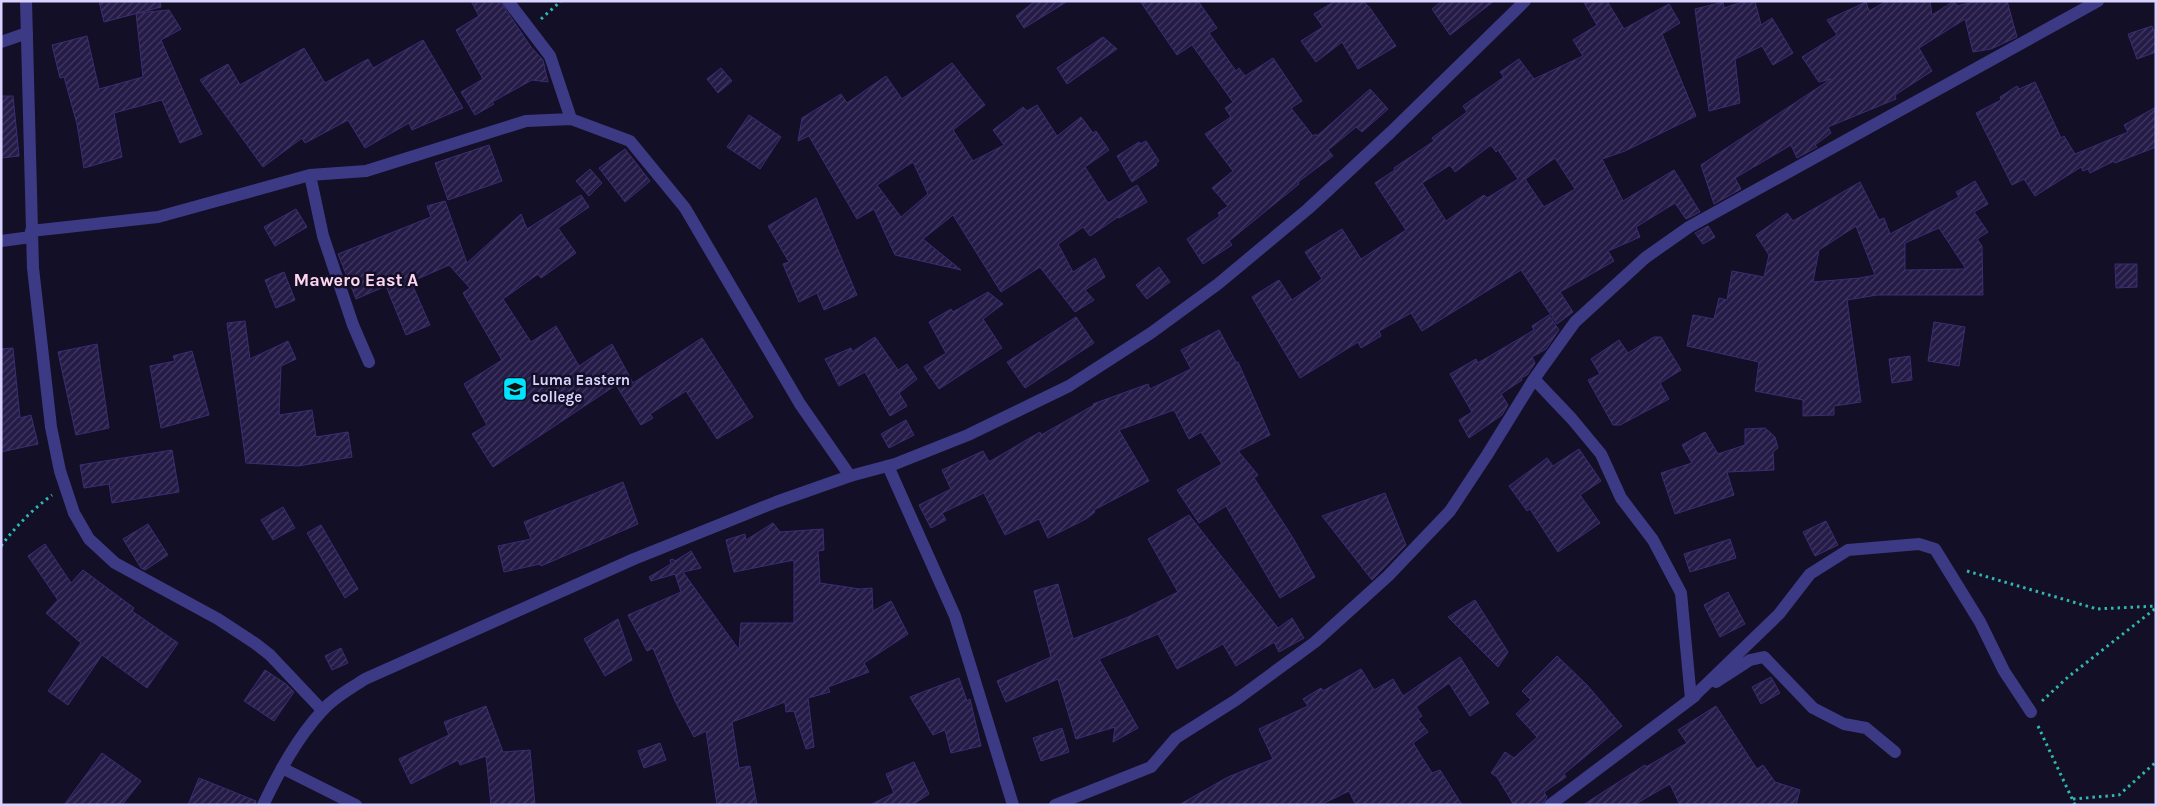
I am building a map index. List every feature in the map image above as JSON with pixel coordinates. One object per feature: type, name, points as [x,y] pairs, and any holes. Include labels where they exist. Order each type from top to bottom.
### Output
[{"type":"street","points":[[26,1],[31,234],[51,427],[65,486],[74,513],[82,529],[106,556],[115,563],[218,619],[256,644],[270,655],[322,710]]},
{"type":"street","points":[[508,1],[550,56],[571,119]]},
{"type":"street","points":[[263,805],[282,768],[308,727],[322,710],[339,695],[365,679],[634,559],[776,502],[850,476],[888,466],[968,435],[1069,386],[1152,333],[1218,284],[1308,209],[1391,132],[1525,1]]},
{"type":"street","points":[[1055,805],[1152,767],[1176,738],[1236,700],[1315,642],[1388,576],[1450,510],[1488,456],[1534,379],[1575,322],[1645,258],[1689,227],[2098,1]]},
{"type":"street","points":[[1,42],[27,33]]},
{"type":"street","points":[[1,241],[31,234],[158,217],[310,176],[366,171],[526,122],[571,119],[630,141],[685,208],[800,404],[850,476]]},
{"type":"street","points":[[310,176],[323,236],[352,326],[369,362]]},
{"type":"street","points":[[1534,379],[1572,419],[1600,454],[1621,498],[1653,540],[1681,593],[1691,698]]},
{"type":"street","points":[[888,466],[955,616],[1013,805]]},
{"type":"street","points":[[1691,698],[1779,614],[1810,574],[1848,550],[1919,544],[1935,549],[1980,622],[2004,671],[2016,686],[2031,712]]},
{"type":"street","points":[[1550,805],[1691,698],[1750,660],[1764,657],[1813,708],[1844,724],[1866,728],[1895,752]]},
{"type":"street","points":[[282,768],[356,805]]},
{"type":"path","points":[[530,29],[561,1]]},
{"type":"path","points":[[1,546],[14,528],[37,506],[65,486]]},
{"type":"path","points":[[1950,572],[1970,571],[2096,609],[2156,607]]},
{"type":"path","points":[[2076,805],[2031,712],[2068,677],[2156,607]]},
{"type":"path","points":[[2073,799],[2119,795],[2156,762]]},
{"type":"building","points":[[99,1],[160,1],[161,7],[104,22]]},
{"type":"building","points":[[471,1],[500,1],[531,47],[543,60],[548,82],[532,80],[492,102],[494,104],[475,115],[461,92],[483,79],[456,30],[479,16]]},
{"type":"building","points":[[1035,1],[1068,1],[1024,28],[1016,16]]},
{"type":"building","points":[[1140,1],[1198,1],[1217,28],[1209,33],[1236,71],[1239,68],[1245,76],[1273,58],[1302,101],[1291,108],[1313,136],[1316,134],[1317,136],[1370,89],[1388,109],[1362,132],[1356,127],[1328,150],[1333,156],[1298,182],[1299,184],[1229,241],[1232,245],[1203,264],[1187,239],[1220,216],[1218,213],[1228,206],[1212,188],[1233,171],[1205,134],[1231,117],[1225,108],[1233,102],[1192,45],[1177,55]]},
{"type":"building","points":[[1335,1],[1363,1],[1370,8],[1396,46],[1358,69],[1342,42],[1316,62],[1301,41],[1323,27],[1314,14]]},
{"type":"building","points":[[1442,1],[1494,1],[1450,35],[1432,9]]},
{"type":"building","points":[[1583,1],[1607,1],[1624,29],[1669,4],[1680,23],[1662,34],[1696,116],[1625,151],[1602,159],[1623,201],[1674,170],[1700,212],[1686,219],[1675,203],[1636,227],[1640,237],[1608,251],[1614,261],[1560,292],[1573,312],[1557,324],[1521,270],[1422,331],[1411,313],[1379,331],[1381,336],[1361,348],[1358,342],[1300,378],[1252,297],[1279,280],[1292,300],[1322,279],[1305,252],[1342,229],[1361,259],[1406,230],[1375,183],[1434,141],[1432,138],[1467,112],[1463,106],[1504,77],[1500,72],[1519,59],[1534,79],[1583,56],[1573,40],[1597,25]],"holes":[[[1491,145],[1496,152],[1498,150],[1518,179],[1487,198],[1484,195],[1446,221],[1422,183],[1450,165],[1455,172]],[[1555,158],[1575,189],[1544,207],[1525,179]]]},
{"type":"building","points":[[1745,1],[1755,1],[1761,25],[1772,18],[1793,53],[1773,65],[1762,46],[1735,59],[1740,103],[1709,111],[1695,9],[1723,2],[1724,8]]},
{"type":"building","points":[[1887,1],[1930,1],[1932,15],[1954,1],[1957,6],[1977,1],[2007,1],[2017,37],[1991,49],[1973,52],[1965,19],[1919,48],[1932,71],[1895,95],[1896,99],[1828,127],[1831,133],[1815,145],[1817,147],[1797,158],[1791,145],[1735,178],[1741,189],[1714,204],[1701,165],[1831,79],[1819,82],[1802,57],[1837,35],[1827,20],[1866,2],[1869,11]]},
{"type":"building","points":[[169,10],[181,29],[161,40],[202,134],[180,143],[162,100],[114,113],[122,157],[84,168],[77,124],[64,77],[60,78],[52,45],[87,36],[99,89],[143,77],[136,13]]},
{"type":"building","points":[[2152,26],[2156,36],[2156,52],[2137,59],[2128,34]]},
{"type":"building","points":[[1103,37],[1117,49],[1067,84],[1057,68]]},
{"type":"building","points":[[423,40],[463,108],[412,130],[409,123],[365,148],[348,120],[305,143],[302,138],[263,167],[200,80],[228,64],[240,85],[304,48],[325,83],[368,59],[373,68]]},
{"type":"building","points":[[952,63],[985,105],[953,130],[973,161],[1004,145],[993,130],[1023,107],[1027,111],[1037,105],[1057,136],[1081,117],[1093,133],[1096,131],[1109,150],[1085,167],[1108,203],[1137,185],[1147,202],[1118,217],[1090,236],[1083,227],[1058,244],[1073,272],[1095,258],[1105,277],[1085,290],[1094,300],[1075,312],[1040,267],[1001,292],[953,215],[923,239],[961,270],[895,255],[874,209],[857,219],[809,136],[798,141],[802,118],[841,94],[847,103],[886,76],[902,99]],"holes":[[[913,162],[928,194],[901,217],[877,185]]]},
{"type":"building","points":[[721,68],[732,81],[718,93],[707,79]]},
{"type":"building","points":[[2035,82],[2061,138],[2064,136],[2075,154],[2128,132],[2124,125],[2156,107],[2156,147],[2115,163],[2114,161],[2090,173],[2088,169],[2083,171],[2081,167],[2035,196],[2024,179],[2012,185],[1976,113],[2001,100],[2000,97],[2017,86],[2019,89]]},
{"type":"building","points":[[1,96],[13,96],[19,156],[1,158]]},
{"type":"building","points":[[749,115],[781,137],[760,169],[727,147]]},
{"type":"building","points":[[1146,141],[1159,161],[1156,163],[1157,165],[1132,182],[1117,156],[1139,142],[1140,144]]},
{"type":"building","points":[[489,145],[502,181],[448,200],[435,163]]},
{"type":"building","points":[[625,149],[650,181],[625,202],[599,168]]},
{"type":"building","points":[[590,169],[602,183],[589,196],[576,181]]},
{"type":"building","points":[[1975,181],[1988,204],[1974,212],[1988,232],[1977,239],[1982,246],[1983,295],[1877,295],[1847,300],[1861,402],[1834,406],[1834,415],[1803,416],[1803,400],[1755,391],[1759,362],[1687,346],[1693,315],[1714,319],[1719,298],[1727,300],[1732,271],[1764,277],[1769,255],[1756,235],[1787,213],[1793,221],[1860,182],[1879,220],[1884,218],[1890,234],[1959,197],[1956,192]],"holes":[[[1856,226],[1875,275],[1813,282],[1819,250]],[[1939,228],[1966,269],[1905,270],[1905,243]]]},
{"type":"building","points":[[581,195],[589,207],[558,228],[576,253],[541,278],[538,274],[503,299],[531,342],[556,326],[579,366],[612,344],[633,383],[702,338],[753,417],[717,439],[686,391],[650,414],[653,418],[641,425],[616,385],[493,467],[472,434],[487,425],[464,384],[502,360],[463,293],[470,288],[449,265],[411,282],[430,325],[406,335],[386,286],[356,299],[338,254],[431,217],[427,206],[445,201],[467,263],[521,214],[527,229]]},
{"type":"building","points":[[816,198],[857,295],[824,310],[817,293],[799,302],[783,264],[789,262],[768,226]]},
{"type":"building","points":[[296,209],[307,227],[275,246],[264,227]]},
{"type":"building","points":[[1708,226],[1715,237],[1703,244],[1695,233]]},
{"type":"building","points":[[2115,264],[2137,264],[2137,287],[2116,288]]},
{"type":"building","points":[[1159,267],[1170,282],[1147,299],[1136,285]]},
{"type":"building","points":[[284,272],[295,300],[276,308],[265,280]]},
{"type":"building","points":[[988,292],[1003,304],[983,319],[1002,348],[939,389],[924,367],[946,353],[929,322],[951,309],[953,312]]},
{"type":"building","points":[[1549,315],[1559,330],[1546,349],[1532,357],[1535,363],[1527,375],[1501,394],[1508,405],[1502,415],[1469,438],[1459,420],[1472,412],[1450,374],[1476,359],[1478,363],[1534,330],[1532,326]]},
{"type":"building","points":[[1076,317],[1094,343],[1025,388],[1007,362]]},
{"type":"building","points":[[245,321],[250,359],[288,341],[296,359],[281,366],[279,415],[312,410],[316,437],[348,432],[352,457],[298,466],[246,463],[227,323]]},
{"type":"building","points":[[1934,322],[1965,327],[1959,366],[1928,361]]},
{"type":"building","points":[[1219,330],[1236,362],[1238,362],[1270,435],[1238,451],[1258,475],[1254,478],[1293,538],[1315,577],[1280,598],[1226,506],[1199,523],[1177,490],[1222,464],[1201,432],[1189,439],[1174,410],[1119,430],[1149,481],[1094,510],[1095,512],[1086,519],[1048,538],[1039,519],[1005,535],[984,493],[942,513],[946,520],[931,528],[919,505],[951,489],[942,470],[983,451],[989,462],[1040,432],[1041,435],[1093,404],[1148,384],[1150,389],[1191,369],[1181,350]]},
{"type":"building","points":[[875,337],[898,370],[907,364],[917,379],[899,393],[907,406],[890,416],[865,372],[839,386],[825,359],[851,348],[852,352]]},
{"type":"building","points":[[1654,337],[1661,337],[1681,370],[1660,383],[1669,399],[1620,425],[1613,425],[1588,380],[1600,374],[1591,359],[1619,340],[1628,353]]},
{"type":"building","points":[[97,344],[109,428],[76,435],[58,352]]},
{"type":"building","points":[[13,348],[20,418],[31,415],[38,444],[1,452],[1,349]]},
{"type":"building","points":[[192,351],[209,415],[161,428],[150,366],[175,361],[173,356]]},
{"type":"building","points":[[1910,356],[1912,380],[1892,383],[1889,359]]},
{"type":"building","points":[[906,420],[914,435],[889,448],[881,434]]},
{"type":"building","points":[[1765,428],[1775,437],[1778,448],[1773,452],[1774,470],[1727,472],[1734,495],[1675,514],[1661,473],[1692,463],[1682,445],[1705,432],[1718,454],[1745,445],[1745,429]]},
{"type":"building","points":[[1579,449],[1601,481],[1580,495],[1600,523],[1558,552],[1530,509],[1527,511],[1509,486],[1547,458],[1553,466]]},
{"type":"building","points":[[172,450],[179,492],[112,503],[109,484],[84,488],[80,465]]},
{"type":"building","points":[[623,482],[638,524],[541,566],[540,564],[504,572],[498,546],[531,539],[524,522]]},
{"type":"building","points":[[1385,493],[1406,545],[1372,580],[1322,516]]},
{"type":"building","points":[[283,507],[295,528],[273,540],[261,520]]},
{"type":"building","points":[[1189,515],[1278,628],[1292,618],[1304,638],[1279,652],[1274,642],[1236,666],[1223,644],[1177,669],[1158,634],[1099,659],[1138,728],[1113,742],[1115,727],[1076,739],[1058,679],[1006,702],[997,681],[1051,657],[1034,591],[1058,584],[1073,639],[1128,617],[1178,592],[1148,539]]},
{"type":"building","points":[[1826,521],[1838,545],[1815,556],[1803,532]]},
{"type":"building","points":[[773,523],[780,532],[823,529],[824,550],[818,551],[820,583],[860,589],[872,588],[873,611],[891,601],[908,634],[864,663],[869,672],[828,687],[830,692],[808,698],[814,747],[806,749],[794,711],[786,712],[785,702],[732,722],[739,768],[750,766],[757,805],[717,805],[706,731],[694,737],[675,701],[653,648],[647,651],[628,615],[681,592],[675,574],[651,581],[649,577],[671,564],[670,560],[673,559],[675,561],[691,551],[701,568],[683,572],[739,650],[741,623],[794,623],[794,560],[734,572],[726,540],[745,534],[746,540]]},
{"type":"building","points":[[148,524],[168,555],[145,570],[141,568],[123,539]]},
{"type":"building","points":[[321,525],[358,589],[345,598],[307,533]]},
{"type":"building","points":[[1730,539],[1736,558],[1690,572],[1684,554]]},
{"type":"building","points":[[45,544],[71,583],[83,570],[134,608],[132,611],[178,643],[147,688],[102,655],[68,705],[48,691],[81,643],[46,613],[58,600],[28,556]]},
{"type":"building","points":[[1728,592],[1745,624],[1720,637],[1704,605]]},
{"type":"building","points":[[1475,600],[1508,652],[1498,667],[1448,617]]},
{"type":"building","points":[[618,619],[632,660],[605,676],[584,639]]},
{"type":"building","points":[[341,648],[348,663],[332,670],[325,656]]},
{"type":"building","points":[[1557,656],[1587,685],[1622,726],[1564,774],[1566,777],[1544,792],[1547,797],[1542,805],[1514,805],[1497,777],[1491,773],[1505,752],[1514,758],[1537,737],[1516,714],[1531,700],[1522,691]]},
{"type":"building","points":[[1460,657],[1489,703],[1470,716],[1449,683],[1416,707],[1422,716],[1418,719],[1428,732],[1413,743],[1432,773],[1440,770],[1462,805],[1356,805],[1349,791],[1320,805],[1179,805],[1228,777],[1273,759],[1259,729],[1308,706],[1303,699],[1321,688],[1323,691],[1361,669],[1374,690],[1393,679],[1403,696]]},
{"type":"building","points":[[265,670],[286,684],[294,692],[274,721],[244,701]]},
{"type":"building","points":[[1771,677],[1780,693],[1761,704],[1752,687]]},
{"type":"building","points":[[959,678],[967,701],[970,699],[981,746],[951,753],[945,730],[933,735],[910,697]]},
{"type":"building","points":[[486,706],[503,752],[530,750],[535,805],[491,805],[486,756],[460,765],[458,760],[411,784],[399,759],[449,735],[444,722]]},
{"type":"building","points":[[1716,706],[1757,769],[1763,765],[1775,782],[1800,790],[1796,805],[1680,805],[1670,784],[1634,805],[1583,805],[1645,765],[1646,767],[1687,743],[1678,730]]},
{"type":"building","points":[[1062,728],[1069,752],[1041,761],[1033,738]]},
{"type":"building","points":[[660,743],[666,760],[644,768],[638,751]]},
{"type":"building","points":[[102,753],[141,781],[122,805],[64,805]]},
{"type":"building","points":[[914,762],[929,794],[912,805],[870,805],[894,793],[886,774]]},
{"type":"building","points":[[199,778],[256,801],[255,805],[188,805]]},
{"type":"place","name":"Luma Eastern college","points":[[515,389]]},
{"type":"district","name":"Mawero East A","points":[[356,280]]}]
